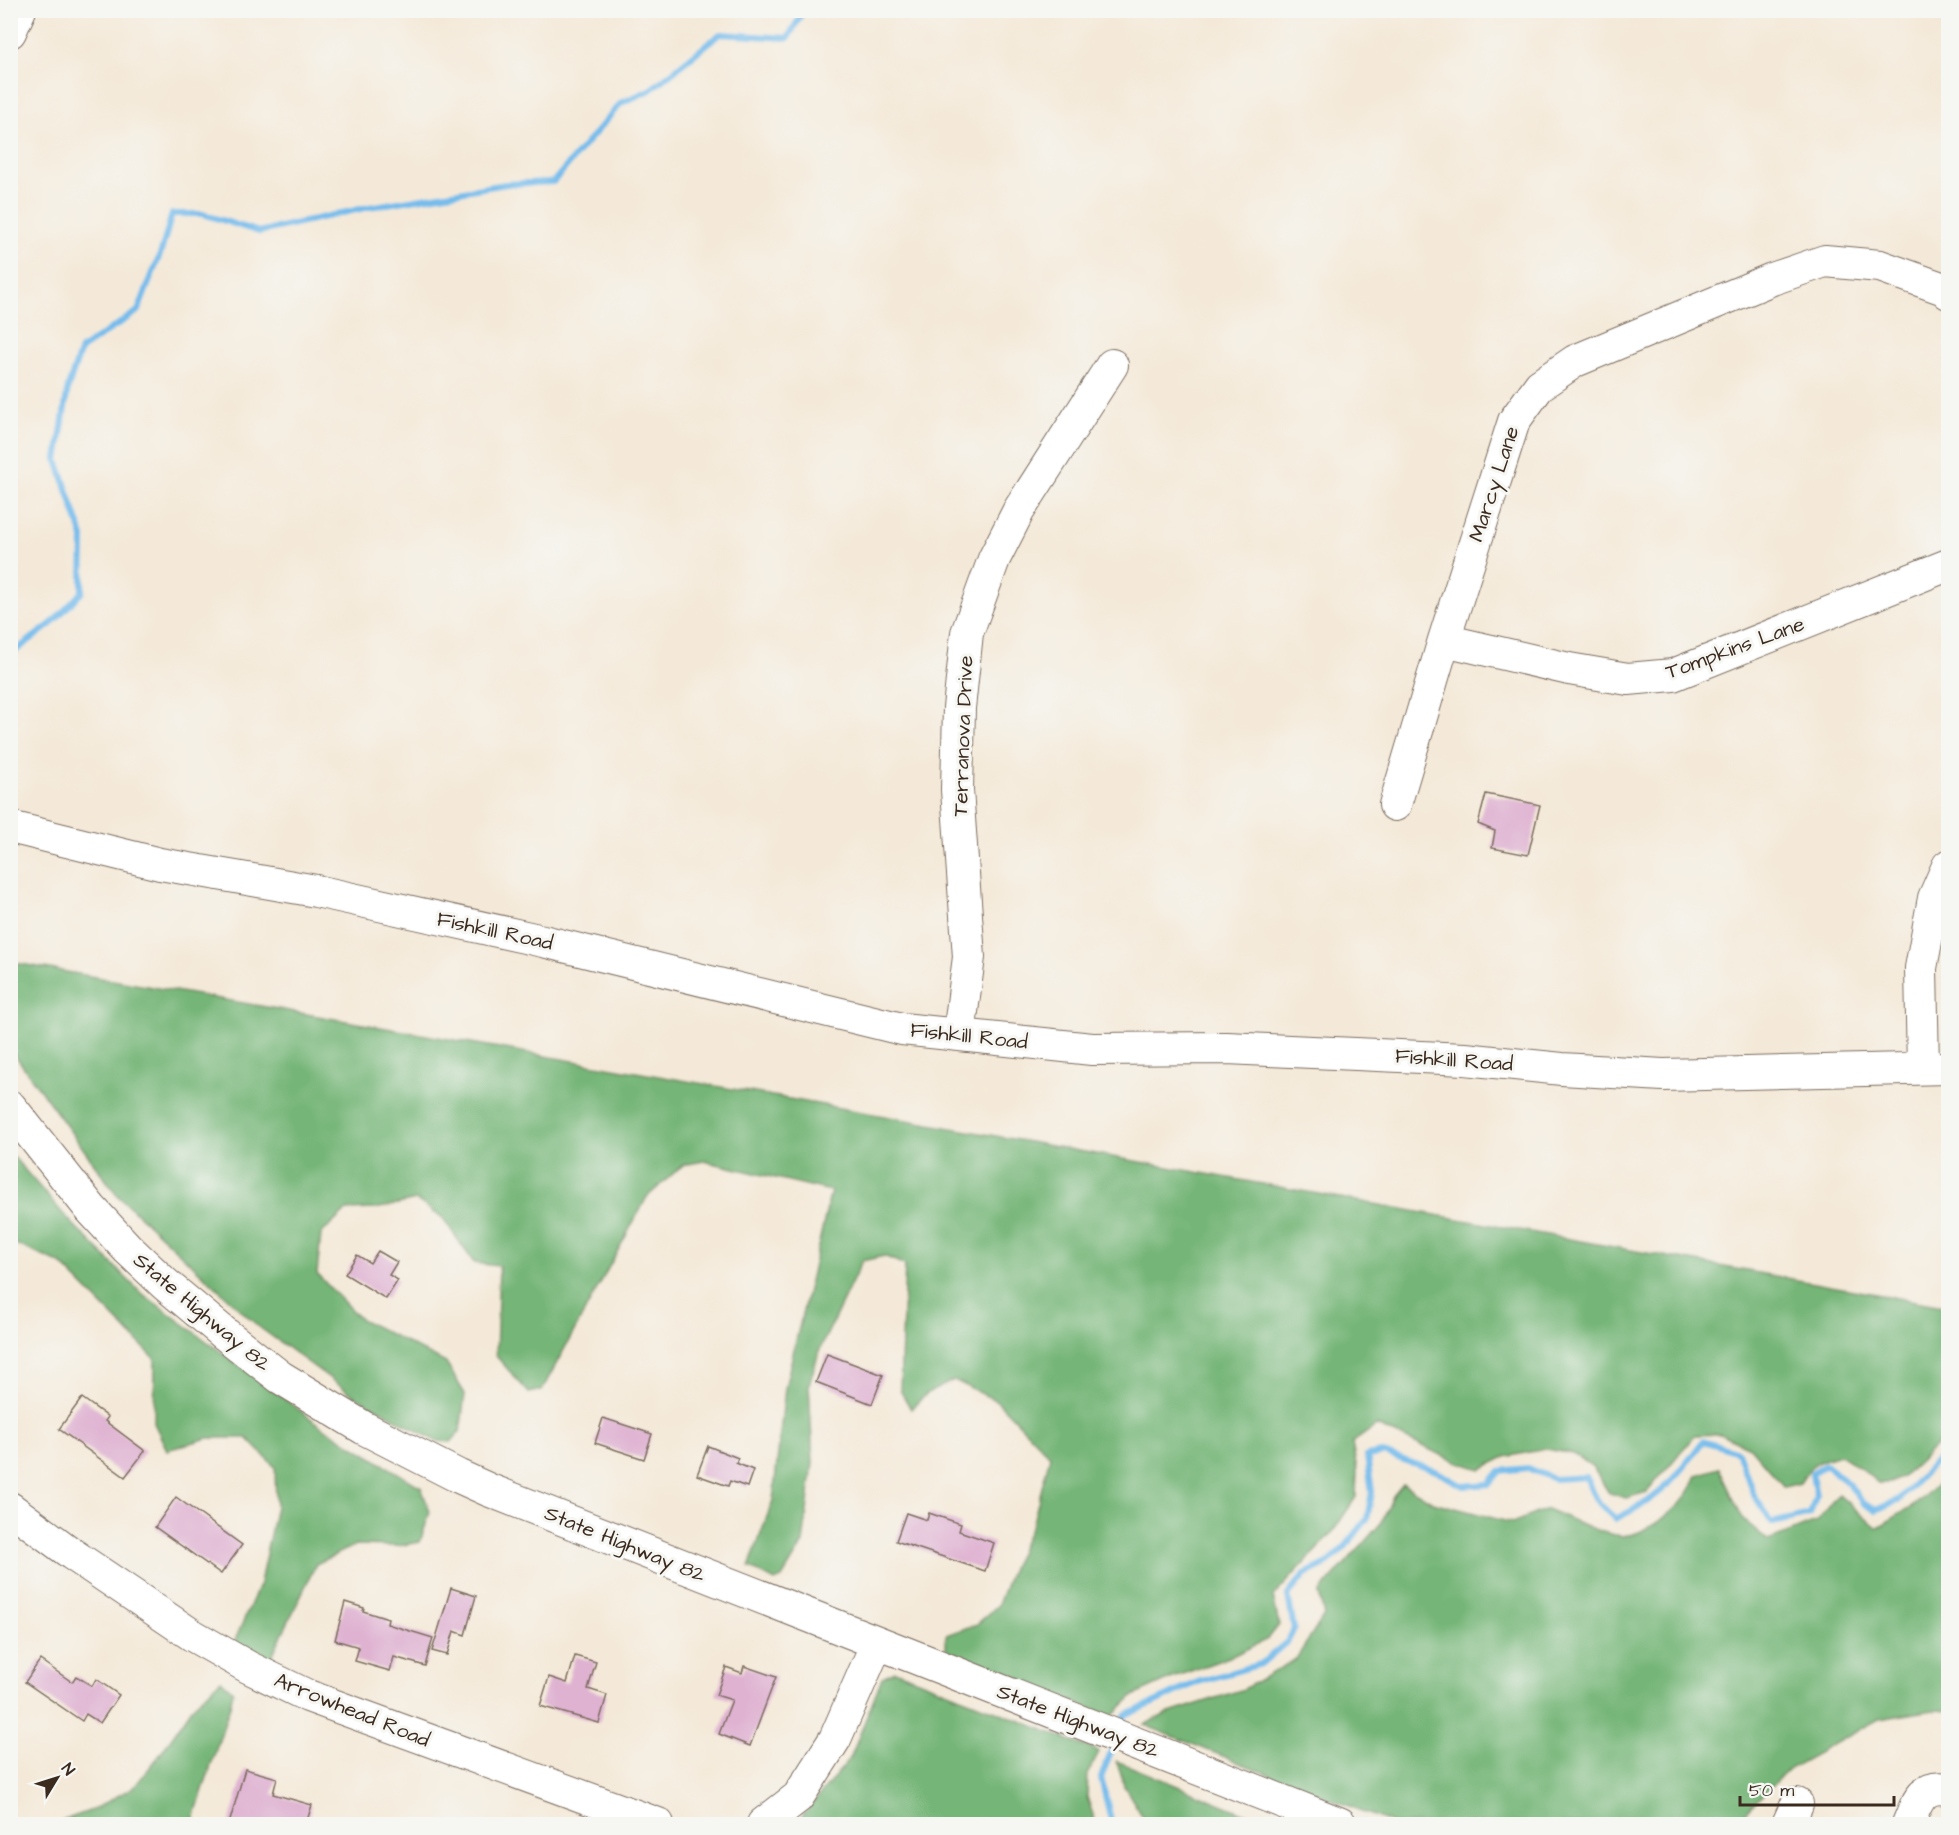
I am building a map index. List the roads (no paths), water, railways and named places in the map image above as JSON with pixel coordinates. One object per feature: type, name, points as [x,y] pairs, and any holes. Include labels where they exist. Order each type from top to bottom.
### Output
[{"type":"main road","name":"State Highway 82","points":[[10,1107],[91,1209],[165,1284],[280,1377],[364,1428],[458,1476],[662,1559],[1340,1824]]},
{"type":"street","points":[[10,32],[20,10]]},
{"type":"street","name":"Marcy Lane","points":[[1395,805],[1444,639],[1514,421],[1540,385],[1575,361],[1772,279],[1825,261],[1880,266],[1944,289],[1948,293]]},
{"type":"street","name":"Terranova Drive","points":[[959,1035],[969,957],[957,790],[959,708],[967,633],[994,559],[1019,510],[1112,366]]},
{"type":"street","name":"Tompkins Lane","points":[[1444,639],[1569,669],[1628,679],[1673,675],[1948,565]]},
{"type":"street","name":"Fishkill Road","points":[[10,827],[160,864],[316,891],[543,942],[902,1029],[1092,1049],[1227,1048],[1465,1059],[1562,1069],[1663,1075],[1936,1068]]},
{"type":"street","points":[[1936,1068],[1921,968],[1934,898],[1948,866]]},
{"type":"street","name":"Arrowhead Road","points":[[10,1508],[72,1554],[192,1635],[248,1667],[308,1696],[658,1824]]},
{"type":"street","points":[[763,1824],[798,1797],[835,1739],[877,1643]]},
{"type":"street","points":[[1908,1824],[1918,1801],[1926,1791],[1939,1787],[1948,1789]]},
{"type":"waterway","points":[[10,655],[51,624],[82,592],[83,537],[57,460],[68,387],[81,349],[138,311],[161,252],[172,214],[203,214],[259,232],[369,207],[506,184],[553,182],[621,103],[650,90],[720,34],[788,38],[804,10]]},
{"type":"waterway","points":[[1120,1728],[1125,1716],[1198,1682],[1261,1664],[1288,1641],[1294,1629],[1288,1595],[1305,1574],[1328,1563],[1345,1547],[1367,1519],[1372,1492],[1367,1456],[1383,1453],[1436,1471],[1463,1486],[1489,1484],[1500,1471],[1528,1468],[1554,1479],[1586,1477],[1596,1500],[1615,1519],[1651,1499],[1663,1489],[1703,1441],[1738,1452],[1753,1493],[1772,1523],[1810,1514],[1816,1496],[1812,1474],[1825,1465],[1848,1483],[1863,1503],[1876,1510],[1900,1499],[1948,1450]]},
{"type":"waterway","points":[[1112,1824],[1101,1778],[1113,1746]]}]
